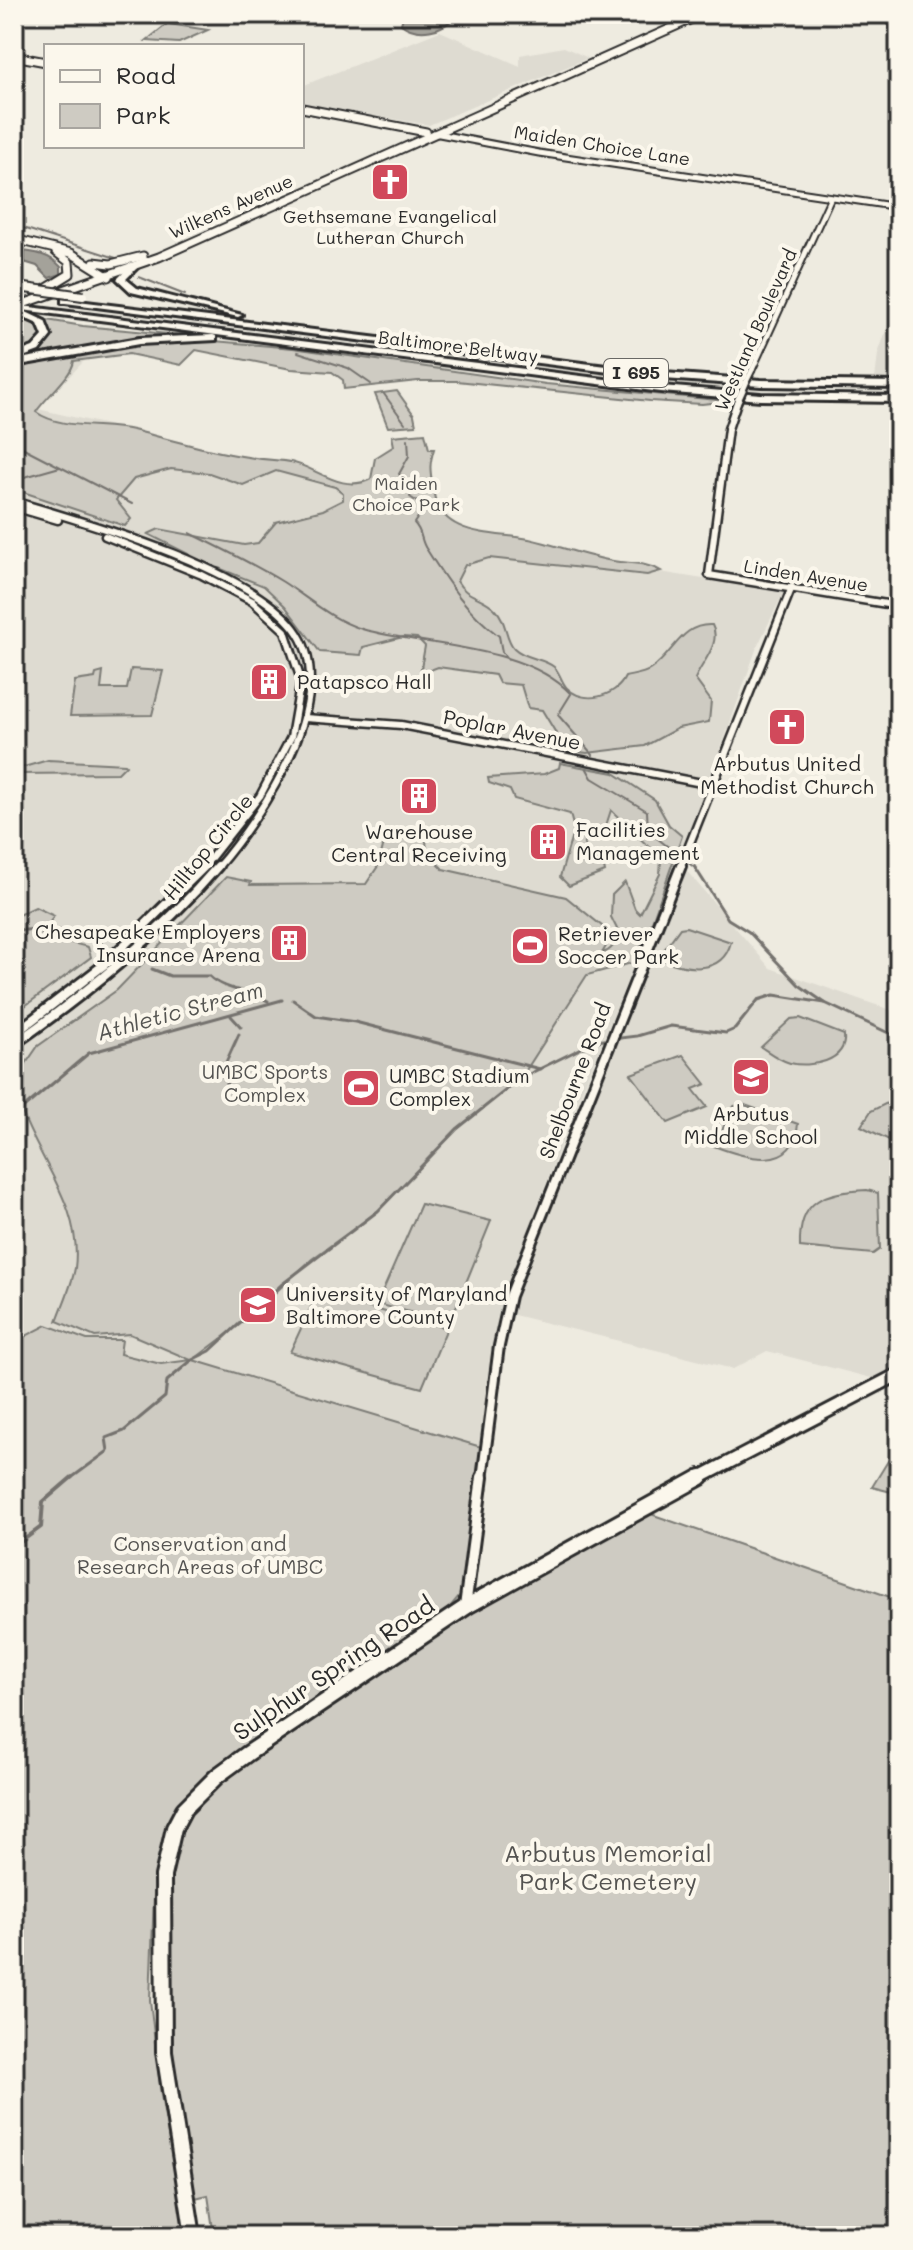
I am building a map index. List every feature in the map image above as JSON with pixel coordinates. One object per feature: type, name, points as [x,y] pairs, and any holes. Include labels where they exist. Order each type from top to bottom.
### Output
[{"type":"highway","points":[[134,267],[122,277],[122,281],[146,295],[359,337]]},
{"type":"highway","points":[[14,287],[293,325]]},
{"type":"highway","name":"Baltimore Beltway","points":[[15,305],[65,301],[664,376],[835,385],[899,383]]},
{"type":"highway","points":[[14,360],[36,349],[47,336],[42,323],[15,305]]},
{"type":"highway","name":"Baltimore Beltway","points":[[15,305],[691,392],[899,399]]},
{"type":"highway","points":[[14,360],[139,341],[198,338],[408,357]]},
{"type":"main road","name":"Wilkens Avenue","points":[[107,275],[151,253],[703,14]]},
{"type":"main road","points":[[14,56],[44,62]]},
{"type":"main road","name":"Maiden Choice Lane","points":[[304,108],[431,133]]},
{"type":"main road","name":"Wilkens Avenue","points":[[15,305],[134,267],[355,170],[431,133]]},
{"type":"main road","points":[[14,241],[57,248],[88,260],[119,263],[151,253]]},
{"type":"main road","points":[[14,241],[51,250],[107,275]]},
{"type":"main road","points":[[15,305],[67,278],[71,269],[69,262],[51,250]]},
{"type":"main road","points":[[88,260],[107,275]]},
{"type":"main road","name":"Sulphur Spring Road","points":[[193,2236],[169,2096],[161,2004],[162,1887],[174,1828],[184,1809],[217,1776],[465,1607],[618,1521],[899,1374]]},
{"type":"street","name":"Maiden Choice Lane","points":[[431,133],[899,207]]},
{"type":"street","name":"Westland Boulevard","points":[[709,575],[728,429],[737,402],[831,197]]},
{"type":"street","name":"Hilltop Circle","points":[[14,504],[177,558],[276,610],[295,630],[306,657],[308,698],[296,745],[268,798],[207,879],[103,979],[14,1044]]},
{"type":"street","name":"Hilltop Circle","points":[[14,504],[137,548],[259,606],[287,632],[297,658],[299,678],[296,718],[287,744],[254,803],[222,848],[144,932],[84,984],[14,1034]]},
{"type":"street","name":"Linden Avenue","points":[[709,575],[899,606]]},
{"type":"street","name":"Shelbourne Road","points":[[465,1607],[504,1316],[792,587]]},
{"type":"street","name":"Poplar Avenue","points":[[305,718],[401,725],[712,785]]},
{"type":"shaded area","points":[[403,16],[456,16],[437,29],[422,31],[401,24]]},
{"type":"shaded area","points":[[440,31],[520,66],[520,55],[564,47],[588,58],[429,125],[304,104],[304,85]]},
{"type":"shaded area","points":[[14,250],[51,259],[61,267],[61,274],[49,278],[37,266],[14,259]]},
{"type":"shaded area","points":[[899,293],[899,378],[875,379],[878,354]]},
{"type":"shaded area","name":"University of Maryland Baltimore County","points":[[84,361],[38,409],[230,453],[379,496],[364,514],[635,568],[784,592],[757,647],[713,771],[566,1131],[498,1315],[460,1595],[450,1607],[206,1775],[185,1798],[164,1834],[154,1895],[150,2000],[161,2095],[186,2236],[14,2236],[14,370]]},
{"type":"shaded area","name":"Arbutus Middle School","points":[[685,869],[770,968],[899,1013],[899,1366],[875,1379],[767,1351],[733,1369],[510,1314]]},
{"type":"green space","points":[[167,24],[208,30],[179,43],[146,41]]},
{"type":"green space","points":[[14,315],[35,322],[43,332],[39,342],[14,354]]},
{"type":"green space","points":[[47,320],[190,336],[120,342],[14,359],[38,352],[51,337]]},
{"type":"green space","points":[[203,340],[293,348],[546,384],[729,401],[702,404],[650,401],[457,381],[418,381],[344,389],[343,380],[332,372],[291,369],[196,350],[181,365],[129,354],[74,361],[64,380],[36,412],[70,424],[133,430],[246,457],[295,463],[348,483],[371,479],[375,458],[394,446],[392,436],[425,433],[429,449],[434,449],[430,470],[438,506],[457,525],[661,571],[647,575],[489,558],[465,565],[457,581],[465,591],[496,610],[514,648],[554,667],[565,686],[574,693],[599,696],[615,690],[625,677],[651,669],[685,634],[701,626],[712,625],[713,646],[695,679],[711,701],[709,722],[678,728],[645,746],[587,753],[572,751],[562,743],[542,710],[528,708],[521,685],[499,683],[495,675],[438,667],[420,674],[425,646],[417,638],[403,637],[363,647],[361,655],[320,652],[285,606],[264,586],[206,563],[148,534],[159,529],[244,545],[258,543],[276,522],[323,510],[343,500],[343,493],[335,487],[276,471],[243,485],[209,473],[171,469],[134,479],[116,500],[131,519],[125,526],[14,489],[14,365],[160,341]]},
{"type":"green space","name":"Maiden Choice Park","points":[[397,391],[414,415],[416,425],[388,427],[375,394]]},
{"type":"green space","points":[[131,669],[163,671],[152,715],[70,716],[75,681],[95,678],[96,674],[103,672],[101,689],[127,689]]},
{"type":"green space","points":[[48,760],[126,765],[118,773],[18,774],[17,769]]},
{"type":"green space","points":[[560,763],[614,773],[655,800],[669,825],[682,836],[647,936],[632,963],[587,975],[521,1078],[457,1129],[378,1211],[312,1259],[242,1323],[193,1360],[481,1447],[460,1595],[450,1607],[206,1775],[185,1798],[164,1834],[154,1895],[150,2000],[161,2095],[186,2236],[14,2236],[14,1342],[47,1325],[87,1340],[122,1340],[120,1354],[161,1364],[191,1360],[130,1334],[95,1337],[57,1321],[75,1268],[71,1218],[29,1128],[14,1081],[38,1046],[117,990],[226,877],[251,882],[250,885],[366,884],[378,866],[387,831],[426,839],[427,853],[443,869],[566,897],[613,935],[602,953],[608,950],[619,933],[611,917],[612,895],[625,882],[635,909],[640,914],[660,874],[661,859],[611,810],[603,835],[585,842],[584,848],[604,867],[605,872],[569,886],[560,877],[574,829],[570,814],[514,799],[510,790],[489,783],[488,778],[544,774],[559,768]]},
{"type":"green space","points":[[35,907],[54,916],[41,935],[88,947],[91,957],[14,1014],[14,917]]},
{"type":"green space","points":[[686,927],[731,942],[726,953],[719,961],[701,967],[679,965],[658,958],[680,928]]},
{"type":"green space","points":[[800,1018],[844,1035],[840,1051],[826,1061],[807,1065],[782,1060],[761,1047],[791,1019]]},
{"type":"green space","points":[[683,1055],[706,1084],[693,1089],[707,1107],[668,1123],[631,1074]]},
{"type":"green space","points":[[899,1097],[899,1145],[861,1126],[871,1111]]},
{"type":"green space","points":[[742,1104],[798,1124],[795,1140],[788,1150],[766,1158],[740,1155],[714,1146],[734,1106]]},
{"type":"green space","points":[[867,1190],[878,1193],[880,1249],[873,1254],[800,1247],[804,1218],[817,1201],[839,1193]]},
{"type":"green space","points":[[421,1204],[491,1221],[450,1322],[377,1304]]},
{"type":"green space","points":[[317,1294],[447,1328],[422,1388],[290,1352]]},
{"type":"green space","points":[[899,1443],[899,1494],[872,1487]]},
{"type":"green space","name":"Arbutus Memorial Park Cemetery","points":[[645,1512],[899,1600],[899,2233],[214,2236],[208,2195],[195,2198],[169,2051],[169,1876],[179,1832],[188,1815],[220,1781],[461,1616]]},
{"type":"waterway","points":[[14,225],[116,258]]},
{"type":"waterway","points":[[139,277],[185,295]]},
{"type":"waterway","points":[[298,352],[348,368],[371,384]]},
{"type":"waterway","points":[[384,394],[405,423]]},
{"type":"waterway","points":[[408,439],[409,456],[399,474],[412,485],[410,497],[420,504],[421,513],[414,523],[425,547],[451,585],[477,617],[499,636],[506,658]]},
{"type":"waterway","points":[[14,443],[132,504]]},
{"type":"waterway","points":[[14,480],[60,467]]},
{"type":"waterway","points":[[190,533],[272,575],[351,625],[506,658]]},
{"type":"waterway","points":[[506,658],[551,678],[571,694],[558,715],[593,755]]},
{"type":"waterway","points":[[587,769],[592,778],[647,811],[648,831],[695,868]]},
{"type":"waterway","points":[[694,866],[728,919],[749,932],[799,985],[825,1003]]},
{"type":"waterway","points":[[14,931],[50,928],[101,942]]},
{"type":"waterway","points":[[152,969],[170,976],[209,976],[268,1001]]},
{"type":"waterway","points":[[540,1069],[596,1041],[637,1036],[671,1026],[726,1033],[735,1029],[758,1000],[774,995],[825,1003]]},
{"type":"waterway","name":"Athletic Stream","points":[[14,1116],[89,1053],[282,1000]]},
{"type":"waterway","points":[[293,1000],[316,1016],[355,1022],[540,1069]]},
{"type":"waterway","points":[[825,1003],[899,1038]]},
{"type":"waterway","points":[[231,1016],[241,1027]]},
{"type":"waterway","points":[[228,1088],[222,1071],[239,1034]]},
{"type":"waterway","points":[[70,1479],[108,1451],[106,1438],[124,1431],[165,1397],[167,1381],[192,1360],[210,1351],[281,1285],[378,1211],[457,1129],[521,1078],[540,1069]]},
{"type":"waterway","points":[[14,1547],[41,1527],[43,1502],[72,1477]]},
{"type":"place","name":"Gethsemane Evangelical Lutheran Church","points":[[390,182]]},
{"type":"place","name":"Patapsco Hall","points":[[269,682]]},
{"type":"place","name":"Arbutus United Methodist Church","points":[[787,727]]},
{"type":"place","name":"Warehouse Central Receiving","points":[[419,796]]},
{"type":"place","name":"Facilities Management","points":[[548,842]]},
{"type":"place","name":"Chesapeake Employers Insurance Arena","points":[[289,943]]},
{"type":"place","name":"Retriever Soccer Park","points":[[530,946]]},
{"type":"place","name":"Arbutus Middle School","points":[[751,1077]]},
{"type":"place","name":"UMBC Stadium Complex","points":[[361,1088]]},
{"type":"place","name":"University of Maryland Baltimore County","points":[[258,1305]]},
{"type":"park label","name":"UMBC Sports Complex","points":[[265,1084]]},
{"type":"park label","name":"Conservation and Research Areas of UMBC","points":[[200,1556]]}]
